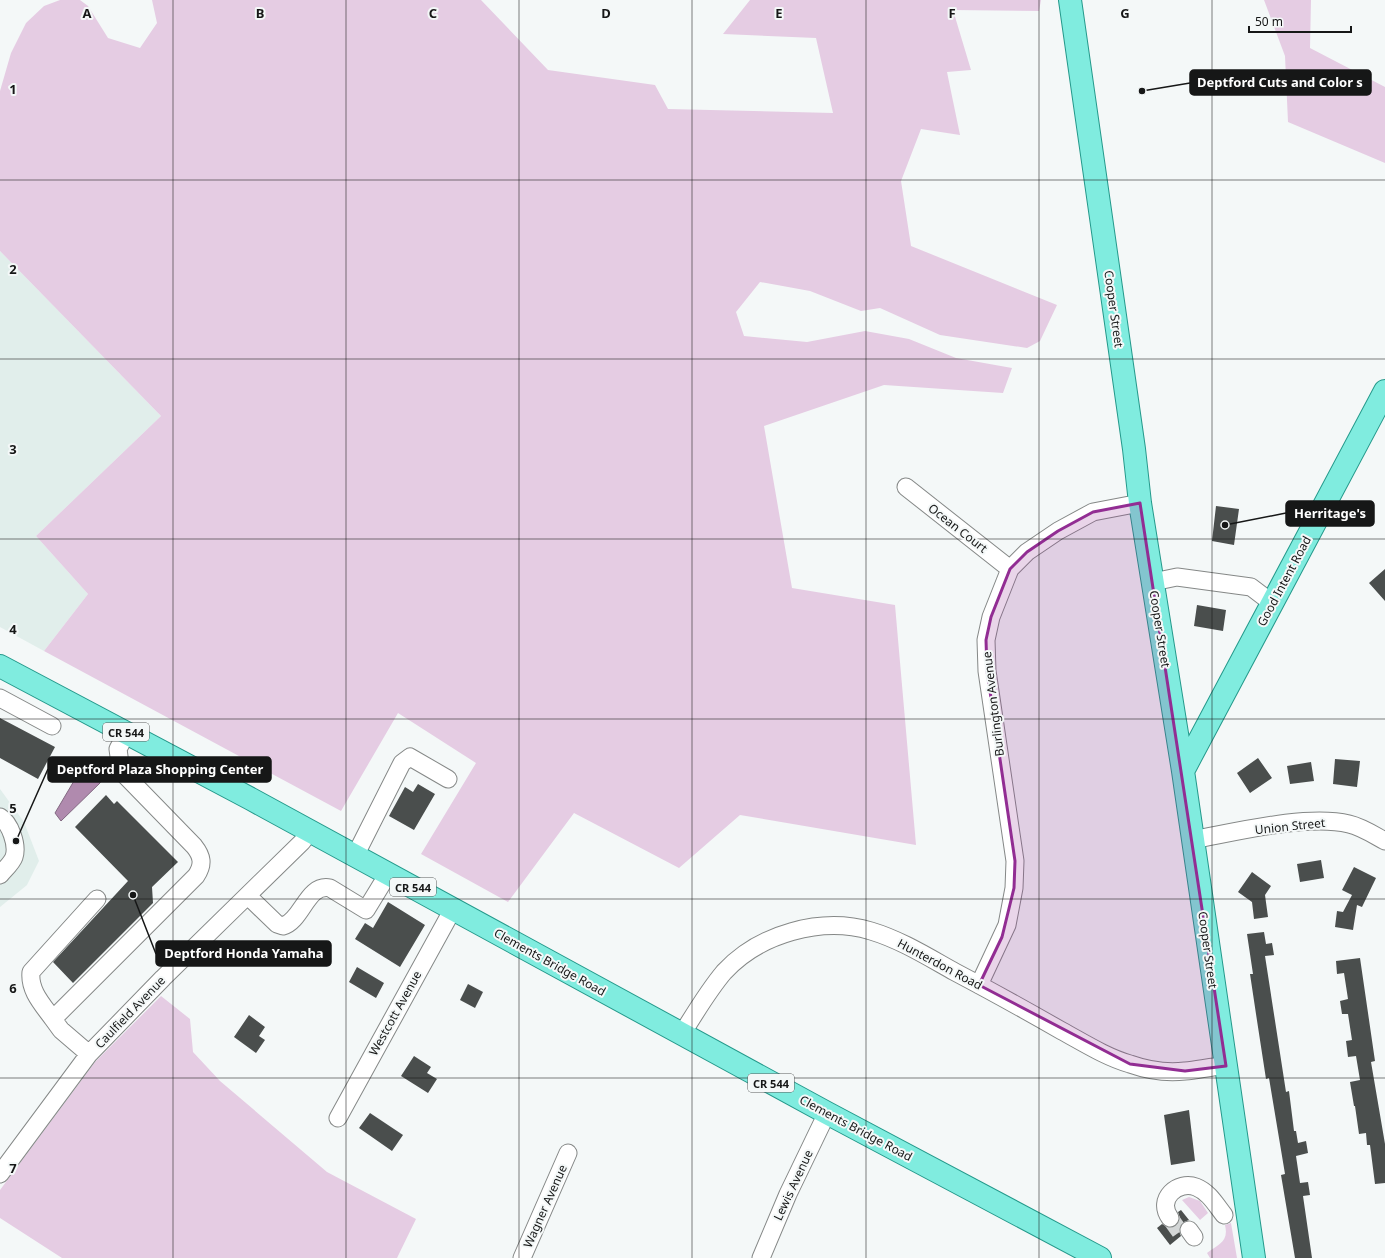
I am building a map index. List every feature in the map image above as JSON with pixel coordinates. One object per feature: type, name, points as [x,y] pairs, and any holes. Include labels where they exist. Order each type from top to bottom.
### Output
[{"type":"main road","name":"Cooper Street","points":[[1070,0],[1131,425],[1140,503],[1182,771],[1254,1258]]},
{"type":"main road","name":"Good Intent Road","points":[[1182,771],[1385,391]]},
{"type":"main road","name":"Clements Bridge Road","points":[[0,666],[127,732],[828,1113],[1100,1258]]},
{"type":"street","name":"Ocean Court","points":[[906,487],[1010,569]]},
{"type":"street","name":"Burlington Avenue","points":[[979,984],[1002,937],[1011,908],[1014,888],[1014,849],[987,671],[986,640],[991,617],[1010,569],[1033,548],[1058,531],[1093,512],[1140,503]]},
{"type":"street","points":[[1153,582],[1176,577],[1251,588],[1272,603]]},
{"type":"street","points":[[0,698],[52,726]]},
{"type":"street","points":[[53,1020],[200,870],[202,862],[200,854],[194,846],[121,771],[118,749],[127,732]]},
{"type":"street","points":[[355,856],[402,763],[410,756],[448,779]]},
{"type":"street","points":[[0,817],[5,820],[14,837],[14,857],[0,875]]},
{"type":"street","name":"Union Street","points":[[1192,840],[1279,825],[1322,821],[1350,824],[1385,842]]},
{"type":"street","name":"Caulfield Avenue","points":[[0,1174],[89,1054],[163,978],[302,842],[310,831]]},
{"type":"street","points":[[248,896],[277,924],[283,926],[290,922],[318,889],[324,887],[330,888],[366,910],[388,874]]},
{"type":"street","points":[[89,1054],[61,1030],[33,990],[30,982],[31,972],[97,899]]},
{"type":"street","name":"Westcott Avenue","points":[[338,1118],[453,909]]},
{"type":"street","name":"Hunterdon Road","points":[[682,1034],[713,986],[726,971],[746,954],[768,940],[794,931],[825,925],[845,926],[870,931],[911,947],[1074,1037],[1130,1064],[1160,1070],[1178,1071],[1226,1066]]},
{"type":"street","name":"Lewis Avenue","points":[[761,1258],[788,1194],[828,1113]]},
{"type":"street","name":"Wagner Avenue","points":[[522,1258],[568,1153]]},
{"type":"street","points":[[1173,1216],[1165,1211],[1164,1202],[1169,1195],[1185,1186],[1194,1186],[1208,1194],[1221,1217]]},
{"type":"highlighted area","points":[[1140,503],[1226,1066],[1185,1071],[1130,1064],[979,985],[1002,937],[1014,888],[1015,861],[987,671],[986,640],[991,617],[1010,569],[1027,552],[1058,531],[1093,512]]},
{"type":"shaded area","points":[[60,0],[80,0],[88,6],[108,38],[140,48],[157,23],[152,0],[481,0],[548,70],[655,85],[668,109],[833,113],[816,38],[723,34],[750,0],[1041,0],[1039,11],[953,10],[971,70],[947,72],[960,135],[921,129],[901,181],[911,246],[1057,305],[1040,341],[1027,348],[940,335],[880,308],[861,311],[810,291],[760,282],[736,312],[744,336],[807,342],[865,331],[909,339],[956,358],[1012,368],[1003,393],[884,385],[764,426],[792,588],[895,605],[916,845],[740,815],[679,868],[574,813],[508,902],[421,854],[476,763],[398,713],[341,811],[44,651],[88,594],[36,536],[161,416],[0,251],[0,91],[11,53],[26,23],[44,6]]},
{"type":"shaded area","points":[[1264,0],[1311,0],[1310,48],[1385,87],[1385,163],[1288,122],[1285,56]]},
{"type":"shaded area","points":[[0,251],[161,416],[36,536],[88,594],[44,651],[0,627]]},
{"type":"shaded area","points":[[90,763],[102,776],[100,783],[61,821],[55,813],[84,764]]},
{"type":"shaded area","points":[[0,789],[24,822],[39,861],[27,885],[0,907]]},
{"type":"shaded area","points":[[161,996],[190,1019],[193,1052],[220,1081],[327,1172],[416,1219],[397,1258],[62,1258],[0,1218],[0,1190],[95,1062]]},
{"type":"shaded area","points":[[1189,1197],[1200,1201],[1208,1213],[1200,1220],[1182,1200]]},
{"type":"shaded area","points":[[1231,1223],[1237,1258],[1210,1258],[1207,1253],[1222,1242],[1226,1235],[1225,1225]]},
{"type":"building","points":[[1216,506],[1239,509],[1234,545],[1212,541]]},
{"type":"building","points":[[1385,569],[1385,601],[1369,583]]},
{"type":"building","points":[[1197,605],[1226,610],[1223,631],[1194,626]]},
{"type":"building","points":[[0,718],[55,747],[38,779],[0,758]]},
{"type":"building","points":[[1258,758],[1272,778],[1250,793],[1237,773]]},
{"type":"building","points":[[1335,759],[1360,761],[1357,787],[1333,784]]},
{"type":"building","points":[[1311,762],[1314,781],[1290,784],[1287,766]]},
{"type":"building","points":[[418,784],[435,794],[414,830],[389,816],[405,787],[413,792]]},
{"type":"building","points":[[106,795],[114,804],[117,801],[178,862],[152,887],[153,903],[73,983],[53,962],[128,881],[75,827]]},
{"type":"building","points":[[1321,860],[1324,878],[1300,882],[1297,864]]},
{"type":"building","points":[[1354,867],[1376,878],[1362,907],[1357,905],[1353,930],[1335,927],[1337,911],[1343,912],[1352,895],[1342,890]]},
{"type":"building","points":[[1252,872],[1271,886],[1265,895],[1268,917],[1254,919],[1252,902],[1238,892]]},
{"type":"building","points":[[388,902],[425,925],[400,967],[355,939],[365,923],[373,928]]},
{"type":"building","points":[[1264,932],[1266,944],[1272,943],[1274,955],[1265,956],[1286,1092],[1289,1091],[1294,1131],[1296,1131],[1298,1143],[1306,1141],[1308,1153],[1296,1156],[1300,1183],[1308,1182],[1310,1195],[1303,1196],[1312,1258],[1295,1258],[1281,1175],[1285,1174],[1269,1078],[1266,1079],[1250,974],[1253,974],[1247,934]]},
{"type":"building","points":[[1360,958],[1375,1061],[1371,1062],[1385,1144],[1385,1183],[1375,1184],[1370,1145],[1367,1145],[1366,1133],[1359,1134],[1354,1106],[1350,1082],[1360,1080],[1356,1056],[1348,1057],[1346,1041],[1352,1040],[1348,1014],[1342,1014],[1340,1001],[1348,999],[1344,973],[1337,974],[1336,961]]},
{"type":"building","points":[[357,967],[384,983],[376,998],[349,982]]},
{"type":"building","points":[[468,984],[483,992],[475,1008],[460,1000]]},
{"type":"building","points":[[249,1015],[265,1027],[259,1036],[265,1040],[256,1053],[234,1037]]},
{"type":"building","points":[[414,1056],[431,1067],[427,1073],[437,1079],[428,1093],[401,1076]]},
{"type":"building","points":[[1189,1110],[1195,1161],[1171,1165],[1164,1115]]},
{"type":"building","points":[[370,1113],[403,1135],[392,1151],[359,1128]]},
{"type":"building","points":[[1181,1210],[1189,1220],[1180,1226],[1179,1231],[1181,1236],[1170,1245],[1157,1228],[1162,1224],[1169,1228],[1175,1227],[1179,1223],[1180,1218],[1178,1212]]},
{"type":"tunnel","points":[[1170,1218],[1182,1235]]},
{"type":"place","name":"Deptford Cuts and Color s","points":[[1142,91]]},
{"type":"place","name":"Herritage's","points":[[1225,525]]},
{"type":"place","name":"Deptford Plaza Shopping Center","points":[[16,841]]},
{"type":"place","name":"Deptford Honda Yamaha","points":[[133,895]]}]
